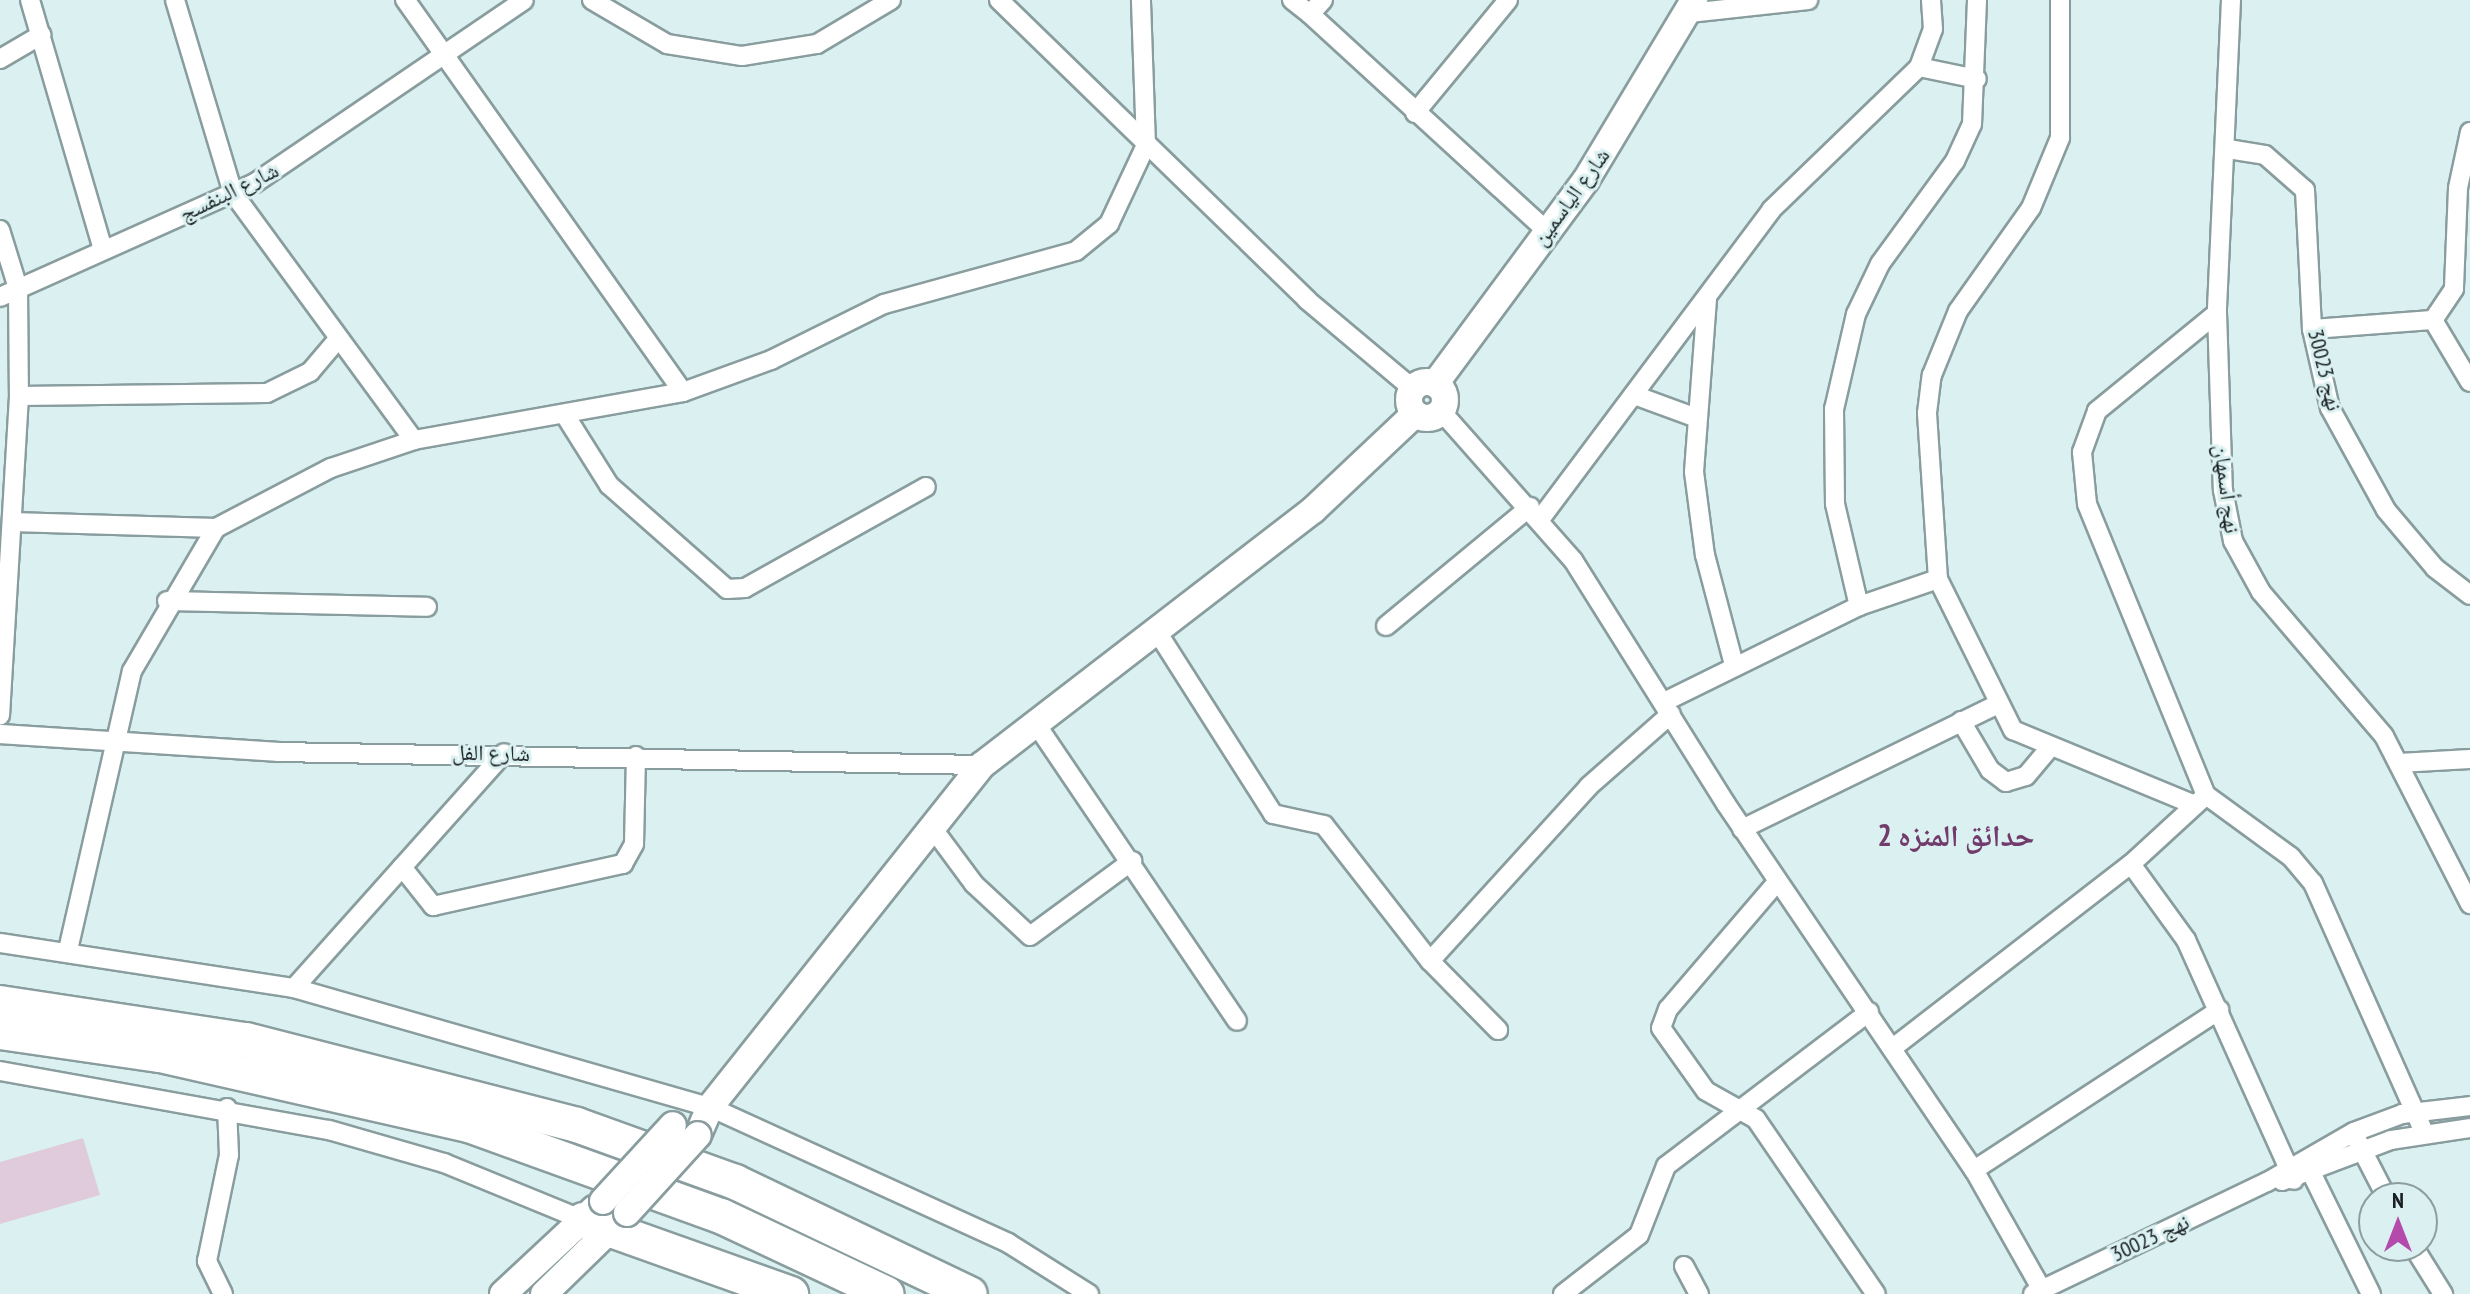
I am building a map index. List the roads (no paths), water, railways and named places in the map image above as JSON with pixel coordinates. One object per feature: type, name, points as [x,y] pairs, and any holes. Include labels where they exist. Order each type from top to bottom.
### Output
[{"type":"highway","points":[[0,980],[77,1011]]},
{"type":"highway","points":[[0,1003],[77,1011],[289,1050],[577,1125],[735,1182],[970,1294]]},
{"type":"highway","points":[[0,1032],[317,1087],[469,1125],[625,1180],[887,1294]]},
{"type":"highway","points":[[0,1050],[233,1088],[317,1087]]},
{"type":"highway","points":[[606,1216],[791,1294]]},
{"type":"street","points":[[30,0],[103,250]]},
{"type":"street","points":[[175,0],[233,193],[414,440]]},
{"type":"street","points":[[405,0],[441,57],[683,392]]},
{"type":"street","name":"شارع البنفسج","points":[[0,297],[233,193],[524,0]]},
{"type":"street","points":[[592,0],[667,44],[742,56],[817,44],[891,0]]},
{"type":"street","points":[[999,0],[1146,145],[1426,400],[1536,513],[1667,708],[1777,882],[1894,1047],[1974,1170],[2037,1292]]},
{"type":"street","points":[[68,950],[132,671],[167,601],[216,528],[331,468],[414,440],[683,392],[771,360],[884,304],[1076,251],[1122,204],[1146,145],[1141,0]]},
{"type":"street","points":[[1292,0],[1316,7],[1415,113],[1547,231]]},
{"type":"street","points":[[1415,113],[1508,0]]},
{"type":"street","points":[[1692,6],[1808,0]]},
{"type":"street","points":[[1386,626],[1536,513],[1634,395],[1805,172],[1919,67],[1933,29],[1931,0]]},
{"type":"street","points":[[1859,606],[1829,449],[1841,375],[1880,264],[1955,161],[1972,124],[1977,79],[1977,0]]},
{"type":"street","points":[[2060,0],[2060,138],[2031,208],[1958,311],[1932,375],[1927,413],[1938,579],[1996,705],[2013,730],[2049,749],[2201,800],[2291,857],[2313,883],[2424,1132]]},
{"type":"street","name":"نهج أسمهان","points":[[2231,0],[2228,149],[2217,313],[2223,490],[2233,541],[2261,592],[2358,701],[2399,763],[2470,904]]},
{"type":"street","name":"شارع الياسمين","points":[[710,1107],[982,765],[1034,721],[1313,510],[1426,400],[1547,231],[1692,6]]},
{"type":"street","points":[[0,59],[41,35]]},
{"type":"street","points":[[1919,67],[1977,79]]},
{"type":"street","points":[[2433,320],[2454,289],[2459,176],[2470,132]]},
{"type":"street","name":"نهج 30023","points":[[2228,149],[2265,155],[2305,190],[2312,329],[2330,408],[2365,477],[2413,544],[2470,595]]},
{"type":"street","points":[[0,230],[18,288],[19,396],[0,715]]},
{"type":"street","points":[[2454,289],[2470,302]]},
{"type":"street","points":[[1707,296],[1694,417],[1705,555],[1734,665]]},
{"type":"street","points":[[2201,800],[2081,477],[2097,411],[2217,313]]},
{"type":"street","points":[[2312,329],[2433,320]]},
{"type":"street","points":[[2433,320],[2470,382]]},
{"type":"street","points":[[19,396],[267,393],[310,372],[338,339]]},
{"type":"street","points":[[1634,395],[1694,417]]},
{"type":"street","points":[[565,415],[609,485],[727,589],[745,588],[926,487]]},
{"type":"street","points":[[12,522],[216,528]]},
{"type":"street","points":[[1430,961],[1589,786],[1667,708],[1734,665],[1859,606],[1938,579]]},
{"type":"street","points":[[167,601],[427,607]]},
{"type":"street","points":[[1156,630],[1273,814],[1324,825],[1430,961],[1498,1030]]},
{"type":"street","points":[[1742,829],[1996,705]]},
{"type":"street","points":[[1034,721],[1132,861],[1237,1021]]},
{"type":"street","points":[[1961,721],[1990,770],[2006,782],[2026,776],[2049,749]]},
{"type":"street","name":"شارع الفل","points":[[0,734],[115,745],[982,765]]},
{"type":"street","points":[[294,988],[504,753]]},
{"type":"street","points":[[402,867],[433,906],[623,864],[634,844],[636,756]]},
{"type":"street","points":[[2399,763],[2470,759]]},
{"type":"street","points":[[1894,1047],[2131,864],[2201,800]]},
{"type":"street","points":[[931,826],[974,884],[1030,936],[1132,861]]},
{"type":"street","points":[[2131,864],[2186,940],[2299,1169],[2371,1294]]},
{"type":"street","points":[[1777,882],[1662,1017],[1666,1042],[1694,1079],[1740,1105],[1876,1294]]},
{"type":"street","points":[[0,943],[68,950],[294,988],[710,1107],[1008,1243],[1089,1294]]},
{"type":"street","points":[[1974,1170],[2219,1010]]},
{"type":"street","points":[[1563,1294],[1639,1235],[1657,1176],[1740,1105],[1869,1012]]},
{"type":"street","points":[[0,1071],[227,1108],[444,1163],[606,1216]]},
{"type":"street","name":"نهج 30023","points":[[2299,1169],[2354,1132],[2417,1111],[2470,1106]]},
{"type":"street","points":[[544,1294],[673,1125],[710,1107]]},
{"type":"street","points":[[503,1294],[606,1216],[698,1135],[710,1107]]},
{"type":"street","points":[[223,1294],[207,1261],[229,1155],[227,1108]]},
{"type":"street","name":"نهج 30023","points":[[2037,1292],[2299,1169],[2424,1132],[2470,1128]]},
{"type":"street","points":[[2354,1132],[2378,1182]]},
{"type":"street","points":[[2423,1262],[2443,1294]]},
{"type":"street","points":[[1684,1266],[1699,1294]]},
{"type":"district","name":"حدائق المنزه 2","points":[[1956,835]]}]
